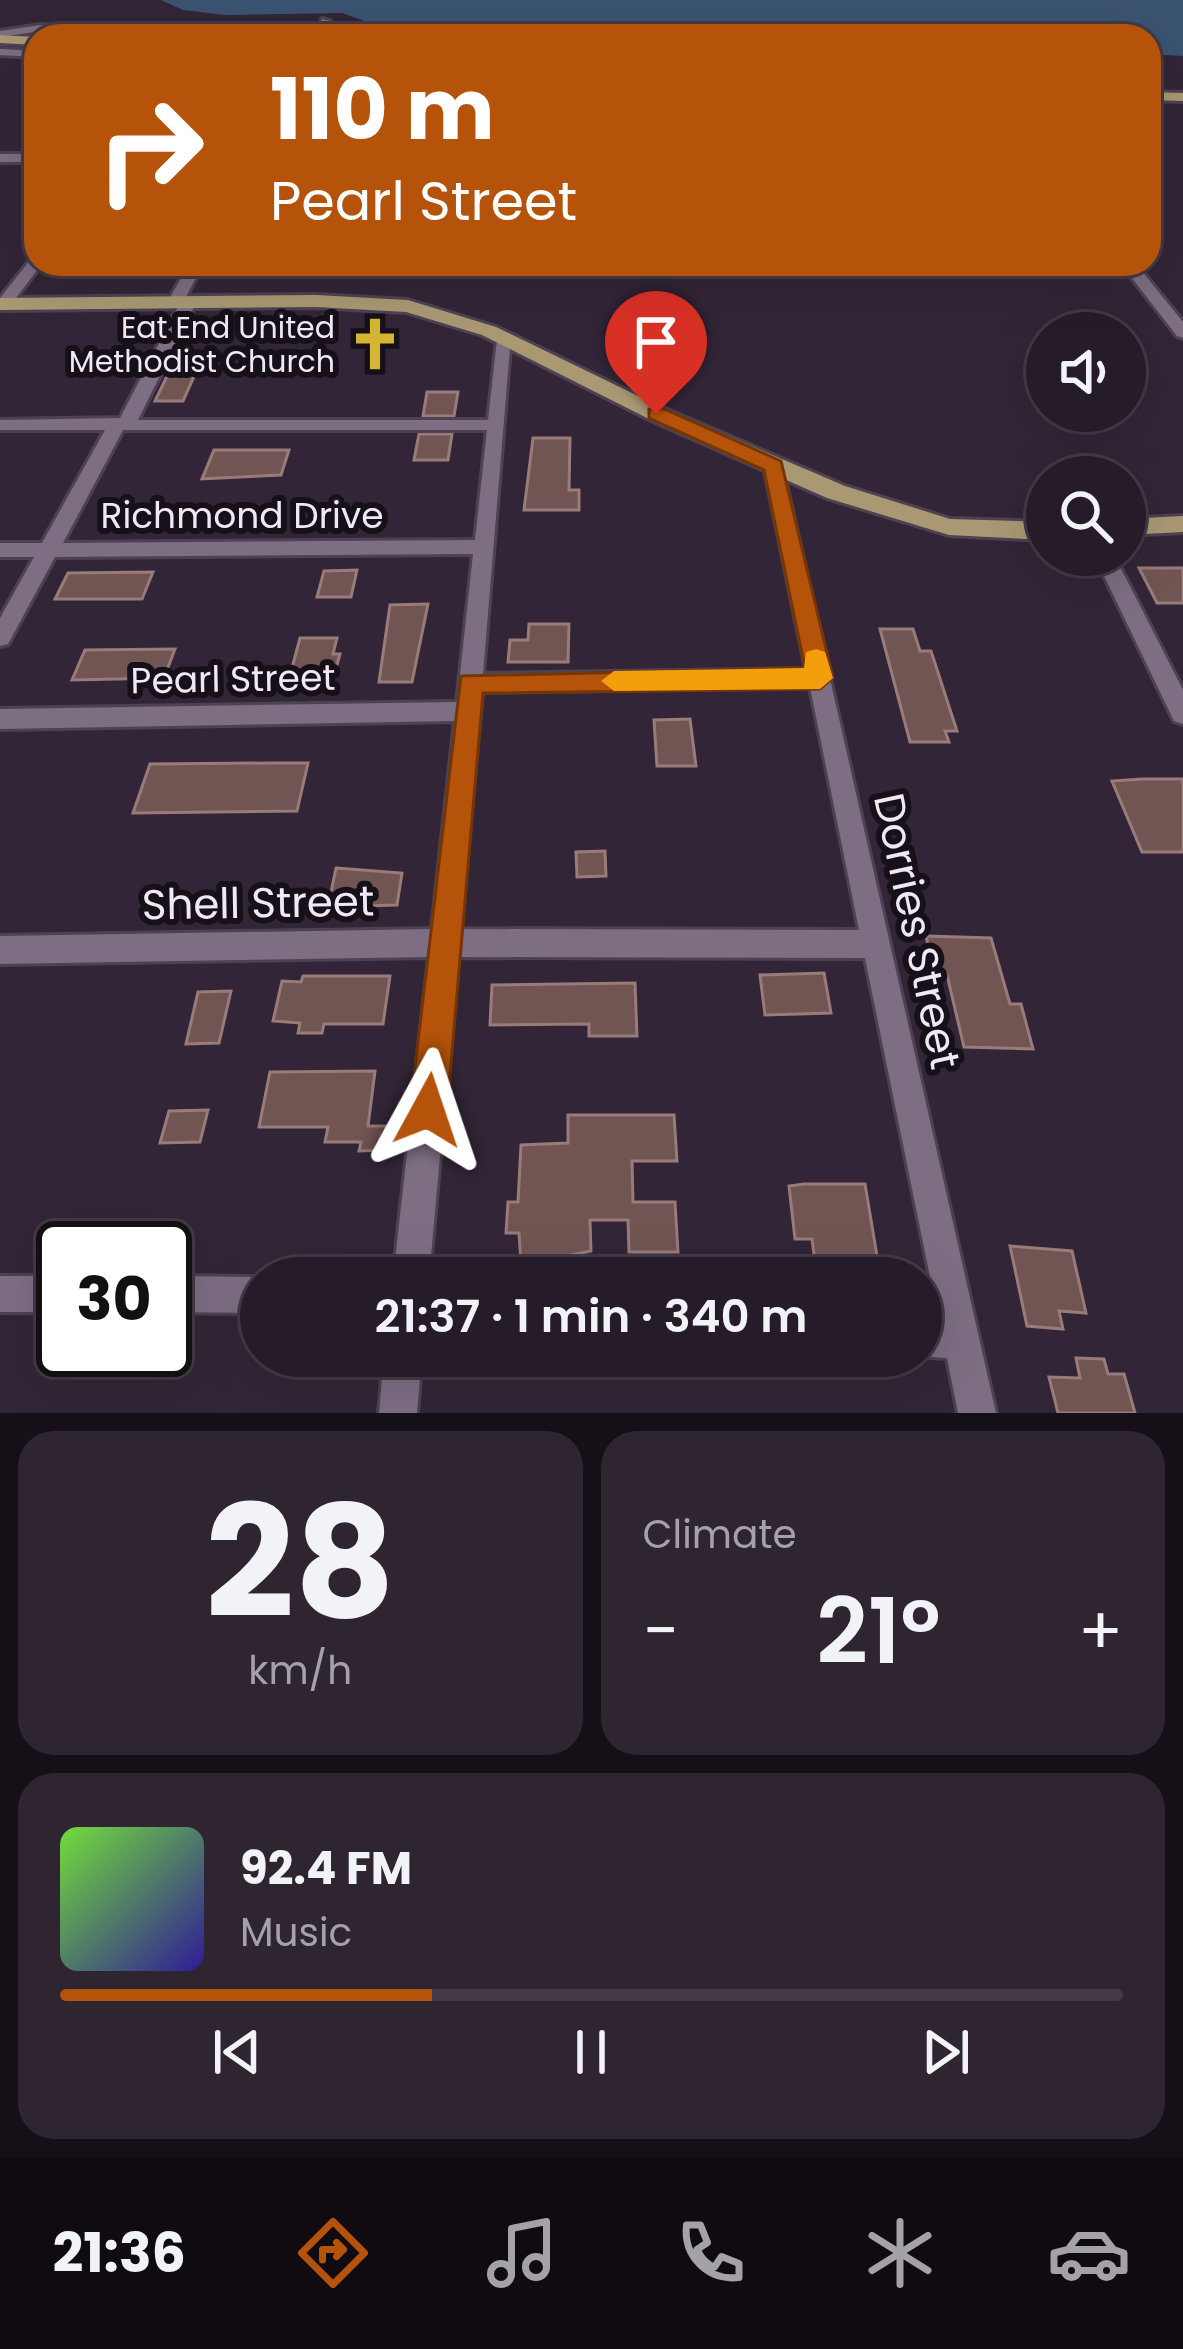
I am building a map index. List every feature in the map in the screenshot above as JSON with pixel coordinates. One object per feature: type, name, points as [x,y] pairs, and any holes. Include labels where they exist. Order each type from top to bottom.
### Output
[{"type":"main road","points":[[2,304],[182,301],[408,306],[463,320],[774,466],[890,511],[949,527],[1026,530]]},
{"type":"main road","points":[[1146,525],[1183,524]]},
{"type":"street","points":[[2,304],[25,276]]},
{"type":"street","points":[[0,638],[123,423],[191,276]]},
{"type":"street","points":[[1138,276],[1183,333]]},
{"type":"street","points":[[413,1257],[505,339]]},
{"type":"street","points":[[0,425],[496,425]]},
{"type":"street","name":"Dorries Street","points":[[774,466],[977,1413]]},
{"type":"street","name":"Richmond Drive","points":[[0,550],[484,547]]},
{"type":"street","points":[[1114,576],[1183,714]]},
{"type":"street","points":[[470,683],[820,678]]},
{"type":"street","name":"Pearl Street","points":[[0,718],[467,711]]},
{"type":"street","name":"Shell Street","points":[[0,950],[445,943],[877,944]]},
{"type":"street","points":[[0,1294],[36,1294]]},
{"type":"street","points":[[192,1294],[240,1295]]},
{"type":"street","points":[[942,1340],[962,1340]]},
{"type":"street","points":[[398,1413],[402,1377]]},
{"type":"water","points":[[161,0],[1183,0],[1183,56],[1161,55],[1161,24],[373,24],[342,13],[225,15],[183,10]]},
{"type":"building","points":[[169,372],[196,372],[183,401],[155,401]]},
{"type":"building","points":[[427,392],[458,392],[454,416],[423,416]]},
{"type":"building","points":[[419,434],[452,434],[448,460],[414,460]]},
{"type":"building","points":[[533,438],[570,438],[569,490],[579,490],[579,510],[524,510]]},
{"type":"building","points":[[214,450],[289,450],[281,475],[202,479]]},
{"type":"building","points":[[1146,568],[1183,568],[1183,603],[1157,603],[1143,576]]},
{"type":"building","points":[[357,570],[351,597],[317,597],[324,571]]},
{"type":"building","points":[[153,572],[142,599],[55,599],[68,573]]},
{"type":"building","points":[[428,604],[412,682],[379,682],[390,605]]},
{"type":"building","points":[[529,624],[569,624],[568,662],[508,662],[510,640],[528,640]]},
{"type":"building","points":[[880,629],[913,629],[920,651],[931,651],[957,731],[945,731],[949,742],[910,742]]},
{"type":"building","points":[[300,638],[337,638],[333,654],[340,654],[334,676],[319,676],[317,683],[288,683]]},
{"type":"building","points":[[175,649],[164,678],[72,680],[85,650]]},
{"type":"building","points":[[690,719],[696,766],[657,766],[654,720]]},
{"type":"building","points":[[308,763],[297,811],[133,813],[150,764]]},
{"type":"building","points":[[1183,779],[1183,852],[1142,852],[1112,781]]},
{"type":"building","points":[[605,851],[606,876],[577,877],[576,852]]},
{"type":"building","points":[[336,868],[402,873],[397,905],[328,907]]},
{"type":"building","points":[[926,936],[991,938],[1010,1004],[1021,1004],[1033,1049],[964,1047],[947,975],[935,975]]},
{"type":"building","points":[[824,973],[831,1013],[765,1015],[760,975]]},
{"type":"building","points":[[303,976],[390,976],[383,1024],[324,1024],[322,1033],[298,1033],[300,1023],[273,1021],[282,981],[301,982]]},
{"type":"building","points":[[635,983],[637,1036],[589,1036],[589,1024],[490,1025],[492,985]]},
{"type":"building","points":[[231,991],[219,1043],[186,1044],[198,992]]},
{"type":"building","points":[[375,1071],[368,1126],[391,1126],[389,1150],[359,1151],[361,1142],[325,1142],[328,1127],[259,1127],[270,1072]]},
{"type":"building","points":[[208,1110],[200,1142],[160,1143],[169,1111]]},
{"type":"building","points":[[568,1115],[674,1115],[677,1161],[632,1161],[633,1202],[675,1202],[678,1252],[629,1252],[628,1220],[590,1220],[591,1251],[571,1257],[521,1257],[519,1233],[506,1233],[508,1202],[518,1202],[521,1145],[568,1143]]},
{"type":"building","points":[[865,1184],[877,1257],[814,1257],[812,1239],[795,1239],[789,1186]]},
{"type":"building","points":[[1010,1246],[1072,1251],[1086,1313],[1059,1311],[1063,1329],[1027,1326]]},
{"type":"building","points":[[1076,1358],[1104,1359],[1108,1374],[1124,1374],[1135,1413],[1058,1413],[1049,1377],[1080,1378]]},
{"type":"slow traffic","points":[[614,681],[820,678],[816,659]]},
{"type":"place","name":"Eat End United Methodist Church","points":[[375,344]]},
{"type":"route","points":[[428,1110],[470,683],[820,678],[774,466],[656,414]]}]
